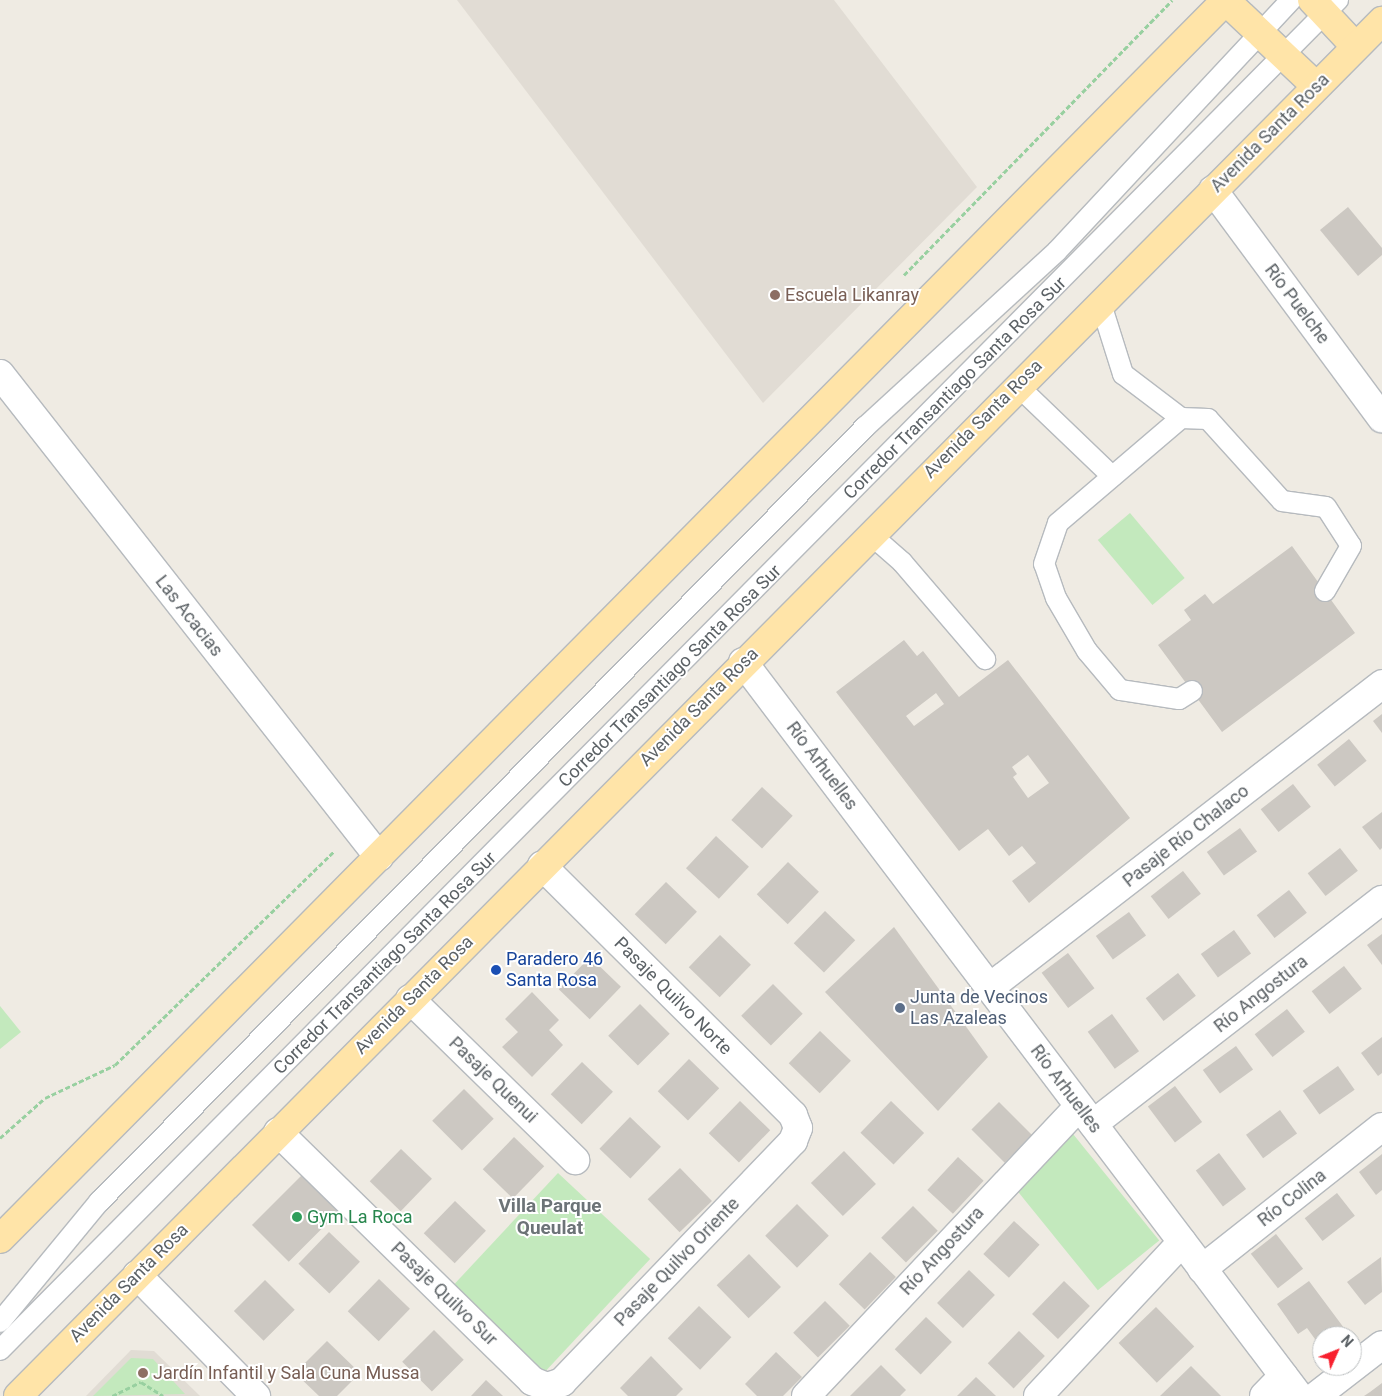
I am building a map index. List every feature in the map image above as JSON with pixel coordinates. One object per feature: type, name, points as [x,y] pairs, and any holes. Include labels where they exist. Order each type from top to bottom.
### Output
[{"type":"main road","points":[[0,1239],[1226,0],[1316,86]]},
{"type":"main road","points":[[1325,4],[1373,35]]},
{"type":"main road","name":"Avenida Santa Rosa","points":[[18,1396],[1016,385],[1316,86],[1373,35]]},
{"type":"street","name":"Río Puelche","points":[[1213,190],[1382,418]]},
{"type":"street","name":"Las Acacias","points":[[0,374],[379,857]]},
{"type":"street","name":"Río Arhuelles","points":[[743,662],[1291,1386]]},
{"type":"street","name":"Pasaje Río Chalaco","points":[[989,988],[1382,684]]},
{"type":"street","name":"Pasaje Quilvo Norte","points":[[542,866],[793,1116],[798,1128]]},
{"type":"street","name":"Río Angostura","points":[[806,1396],[1086,1115],[1382,900]]},
{"type":"street","name":"Pasaje Quenui","points":[[410,1000],[575,1160]]},
{"type":"street","name":"Río Colina","points":[[1202,1269],[1382,1127]]},
{"type":"street","name":"Pasaje Quilvo Oriente","points":[[547,1387],[562,1382],[793,1141],[798,1128]]},
{"type":"street","name":"Pasaje Quilvo Sur","points":[[278,1132],[532,1380],[547,1387]]},
{"type":"street","points":[[1038,1396],[1182,1242]]},
{"type":"street","points":[[137,1275],[256,1396]]},
{"type":"street","points":[[1316,1396],[1382,1345]]},
{"type":"street","points":[[1264,1396],[1291,1386]]},
{"type":"lane","name":"Corredor Transantiago Santa Rosa Sur","points":[[0,1322],[99,1202],[865,427],[1057,251],[1258,32],[1291,0]]},
{"type":"lane","name":"Corredor Transantiago Santa Rosa Sur","points":[[0,1350],[1283,55],[1325,4]]},
{"type":"lane","points":[[1100,301],[1123,374],[1180,418],[1208,419],[1282,501],[1326,507],[1351,546],[1325,591]]},
{"type":"lane","points":[[1016,385],[1112,476]]},
{"type":"lane","points":[[1180,418],[1058,523],[1044,564],[1056,598],[1087,651],[1120,690],[1180,699],[1192,691]]},
{"type":"lane","points":[[870,534],[902,562],[985,659]]},
{"type":"path","points":[[898,281],[1172,0]]},
{"type":"path","points":[[0,1138],[45,1098],[115,1065],[356,829]]},
{"type":"path","points":[[112,1396],[140,1382],[163,1396]]},
{"type":"shaded area","name":"Escuela Likanray","points":[[457,0],[834,0],[977,187],[763,403]]},
{"type":"shaded area","name":"Jardín Infantil y Sala Cuna Mussa","points":[[131,1350],[154,1351],[200,1396],[86,1396]]},
{"type":"green space","points":[[1130,513],[1185,578],[1152,605],[1098,540]]},
{"type":"green space","points":[[0,1006],[21,1032],[0,1049]]},
{"type":"green space","points":[[1073,1134],[1159,1240],[1098,1290],[1012,1184]]},
{"type":"green space","points":[[558,1173],[650,1259],[540,1377],[448,1291]]},
{"type":"green space","name":"Jardín Infantil y Sala Cuna Mussa","points":[[131,1358],[153,1359],[185,1394],[93,1396]]},
{"type":"building","points":[[1348,207],[1382,248],[1382,255],[1358,276],[1320,230]]},
{"type":"building","points":[[1292,546],[1355,633],[1222,732],[1158,645],[1191,620],[1184,610],[1205,594],[1213,604]]},
{"type":"building","points":[[904,640],[917,656],[923,651],[959,697],[1008,660],[1130,818],[1029,903],[1012,881],[1036,863],[1022,846],[1009,856],[988,829],[959,851],[836,692]],"holes":[[[936,693],[944,704],[914,726],[906,716]],[[1028,755],[1049,783],[1028,798],[1013,777],[1017,774],[1012,767]]]},
{"type":"building","points":[[1382,714],[1382,733],[1373,721]]},
{"type":"building","points":[[1349,739],[1367,761],[1335,787],[1317,765]]},
{"type":"building","points":[[1293,784],[1311,807],[1279,832],[1261,809]]},
{"type":"building","points":[[762,787],[793,816],[762,849],[731,820]]},
{"type":"building","points":[[1382,812],[1382,848],[1380,850],[1362,827]]},
{"type":"building","points":[[1240,828],[1257,851],[1224,876],[1207,852]]},
{"type":"building","points":[[716,836],[749,867],[719,899],[686,868]]},
{"type":"building","points":[[1340,848],[1358,871],[1326,896],[1308,873]]},
{"type":"building","points":[[788,862],[819,892],[788,924],[757,894]]},
{"type":"building","points":[[1183,871],[1201,894],[1169,919],[1151,896]]},
{"type":"building","points":[[666,882],[697,912],[666,944],[635,914]]},
{"type":"building","points":[[1289,890],[1307,913],[1275,938],[1257,915]]},
{"type":"building","points":[[825,911],[855,940],[824,973],[794,943]]},
{"type":"building","points":[[1129,912],[1146,935],[1113,960],[1096,936]]},
{"type":"building","points":[[894,927],[988,1057],[938,1111],[825,992]]},
{"type":"building","points":[[1234,930],[1251,953],[1218,978],[1201,954]]},
{"type":"building","points":[[1382,934],[1382,965],[1367,945]]},
{"type":"building","points":[[720,935],[751,965],[720,997],[689,967]]},
{"type":"building","points":[[1068,953],[1094,988],[1068,1008],[1042,973]]},
{"type":"building","points":[[590,957],[621,987],[590,1019],[559,989]]},
{"type":"building","points":[[1344,966],[1362,989],[1330,1014],[1312,991]]},
{"type":"building","points":[[1178,973],[1196,996],[1164,1021],[1146,998]]},
{"type":"building","points":[[773,984],[803,1014],[771,1046],[741,1016]]},
{"type":"building","points":[[532,992],[559,1020],[549,1030],[563,1045],[532,1077],[502,1047],[518,1032],[505,1019]]},
{"type":"building","points":[[640,1004],[670,1034],[638,1066],[608,1036]]},
{"type":"building","points":[[1287,1009],[1305,1032],[1273,1057],[1255,1034]]},
{"type":"building","points":[[1112,1014],[1139,1051],[1115,1069],[1088,1032]]},
{"type":"building","points":[[820,1031],[851,1061],[820,1093],[789,1063]]},
{"type":"building","points":[[1382,1037],[1382,1073],[1378,1076],[1361,1053]]},
{"type":"building","points":[[1236,1046],[1253,1069],[1220,1094],[1203,1070]]},
{"type":"building","points":[[689,1059],[719,1088],[688,1121],[658,1091]]},
{"type":"building","points":[[582,1062],[613,1092],[582,1124],[551,1094]]},
{"type":"building","points":[[1338,1066],[1355,1090],[1319,1114],[1303,1091]]},
{"type":"building","points":[[1175,1086],[1202,1122],[1175,1142],[1148,1106]]},
{"type":"building","points":[[464,1089],[494,1119],[462,1151],[432,1121]]},
{"type":"building","points":[[740,1101],[770,1130],[739,1163],[709,1133]]},
{"type":"building","points":[[891,1101],[924,1133],[894,1165],[860,1133]]},
{"type":"building","points":[[999,1102],[1032,1135],[1005,1163],[971,1130]]},
{"type":"building","points":[[1280,1110],[1297,1133],[1263,1158],[1246,1135]]},
{"type":"building","points":[[630,1117],[661,1147],[630,1179],[599,1149]]},
{"type":"building","points":[[514,1137],[544,1166],[513,1199],[483,1169]]},
{"type":"building","points":[[401,1149],[432,1179],[401,1211],[370,1181]]},
{"type":"building","points":[[844,1151],[876,1184],[843,1216],[811,1183]]},
{"type":"building","points":[[1219,1153],[1246,1189],[1223,1206],[1196,1170]]},
{"type":"building","points":[[1382,1154],[1382,1190],[1376,1195],[1359,1172]]},
{"type":"building","points":[[958,1157],[984,1181],[953,1214],[927,1190]]},
{"type":"building","points":[[680,1168],[712,1201],[680,1232],[648,1199]]},
{"type":"building","name":"Gym La Roca","points":[[305,1172],[342,1209],[289,1262],[252,1225]]},
{"type":"building","points":[[1337,1193],[1355,1216],[1323,1241],[1305,1218]]},
{"type":"building","points":[[455,1201],[486,1231],[455,1263],[424,1233]]},
{"type":"building","points":[[797,1204],[829,1236],[797,1268],[765,1236]]},
{"type":"building","points":[[913,1206],[938,1231],[906,1263],[881,1238]]},
{"type":"building","points":[[1014,1221],[1040,1245],[1009,1278],[983,1254]]},
{"type":"building","points":[[329,1232],[360,1262],[329,1294],[298,1264]]},
{"type":"building","points":[[1276,1234],[1303,1269],[1278,1288],[1251,1254]]},
{"type":"building","points":[[870,1252],[896,1277],[865,1309],[839,1284]]},
{"type":"building","points":[[749,1254],[781,1287],[749,1318],[717,1285]]},
{"type":"building","points":[[1381,1257],[1382,1292],[1365,1305],[1347,1282]]},
{"type":"building","points":[[969,1270],[995,1295],[963,1328],[937,1303]]},
{"type":"building","points":[[379,1279],[410,1309],[379,1341],[348,1311]]},
{"type":"building","points":[[265,1280],[295,1310],[264,1341],[234,1311]]},
{"type":"building","points":[[1064,1281],[1090,1306],[1058,1339],[1032,1314]]},
{"type":"building","points":[[1309,1281],[1343,1326],[1312,1326],[1312,1335],[1307,1328],[1298,1334],[1277,1304]]},
{"type":"building","points":[[825,1301],[850,1326],[818,1358],[793,1333]]},
{"type":"building","points":[[699,1306],[731,1337],[700,1370],[668,1338]]},
{"type":"building","points":[[1156,1307],[1194,1347],[1157,1383],[1119,1343]]},
{"type":"building","points":[[926,1317],[952,1342],[921,1374],[895,1349]]},
{"type":"building","points":[[434,1330],[464,1360],[432,1392],[402,1362]]},
{"type":"building","points":[[1019,1331],[1045,1356],[1014,1388],[988,1363]]},
{"type":"building","points":[[327,1341],[360,1373],[337,1396],[319,1396],[295,1373]]},
{"type":"building","points":[[776,1352],[802,1377],[783,1396],[757,1396],[745,1384]]},
{"type":"building","points":[[651,1356],[683,1389],[676,1396],[628,1396],[620,1388]]},
{"type":"building","points":[[881,1365],[906,1390],[900,1396],[850,1396]]},
{"type":"building","points":[[1191,1366],[1221,1396],[1160,1396]]},
{"type":"building","points":[[976,1377],[996,1396],[957,1396]]},
{"type":"building","points":[[486,1380],[503,1396],[471,1396]]},
{"type":"building","points":[[1382,1383],[1382,1396],[1364,1396],[1370,1392]]},
{"type":"place","name":"Escuela Likanray","points":[[775,295]]},
{"type":"place","name":"Paradero 46 Santa Rosa","points":[[496,970]]},
{"type":"place","name":"Junta de Vecinos Las Azaleas","points":[[900,1008]]},
{"type":"place","name":"Gym La Roca","points":[[297,1217]]},
{"type":"place","name":"Jardín Infantil y Sala Cuna Mussa","points":[[143,1373]]},
{"type":"district","name":"Villa Parque Queulat","points":[[550,1217]]}]
